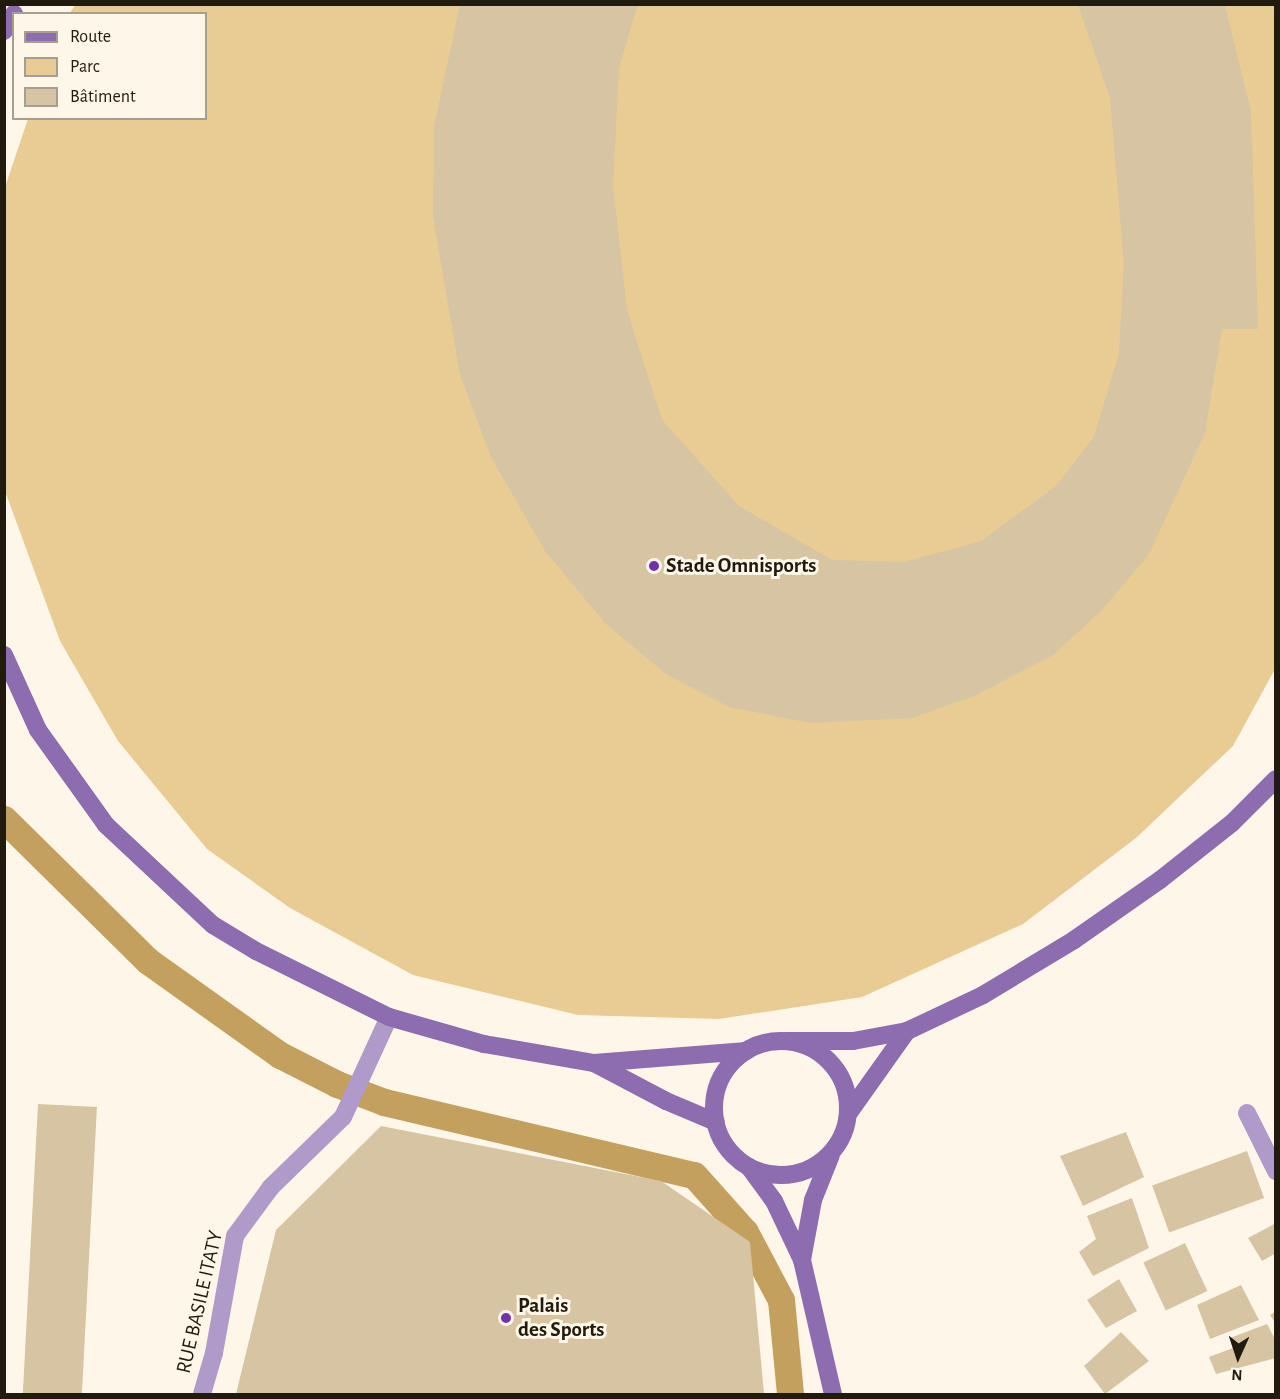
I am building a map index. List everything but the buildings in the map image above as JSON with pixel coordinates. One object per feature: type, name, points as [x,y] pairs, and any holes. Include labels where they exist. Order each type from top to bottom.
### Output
[{"type":"main road","points":[[4,31],[12,17]]},
{"type":"main road","points":[[4,655],[39,730],[106,825],[213,925],[389,1017],[484,1044],[594,1063],[747,1051]]},
{"type":"main road","points":[[829,1391],[802,1260],[774,1200],[748,1166],[722,1140],[716,1122],[714,1102],[720,1082],[731,1064],[747,1051],[767,1043],[853,1041],[907,1031],[983,995],[1074,940],[1232,824],[1275,779]]},
{"type":"main road","points":[[848,1114],[907,1031]]},
{"type":"main road","points":[[787,1041],[808,1047],[826,1058],[839,1074],[847,1093],[848,1114],[843,1135],[832,1152],[813,1200],[802,1260]]},
{"type":"main road","points":[[594,1063],[666,1101],[716,1122]]},
{"type":"main road","points":[[748,1166],[765,1173],[792,1173],[818,1164],[832,1152]]},
{"type":"street","name":"RUE BASILE ITATY","points":[[202,1395],[214,1353],[235,1236],[271,1187],[343,1117],[389,1017]]},
{"type":"street","points":[[1246,1113],[1275,1171]]},
{"type":"green space","name":"Stade Omnisports","points":[[75,5],[1275,5],[1275,669],[1233,746],[1136,838],[1023,924],[862,997],[719,1019],[578,1015],[413,975],[290,908],[207,849],[118,741],[60,641],[5,491],[5,187],[28,120],[207,120],[207,12],[71,12]]},
{"type":"waterway","points":[[4,819],[148,961],[280,1055],[337,1084],[384,1102],[694,1175],[745,1232],[781,1300],[790,1394]]},
{"type":"place","name":"Stade Omnisports","points":[[654,566]]},
{"type":"place","name":"Palais des Sports","points":[[506,1318]]}]
